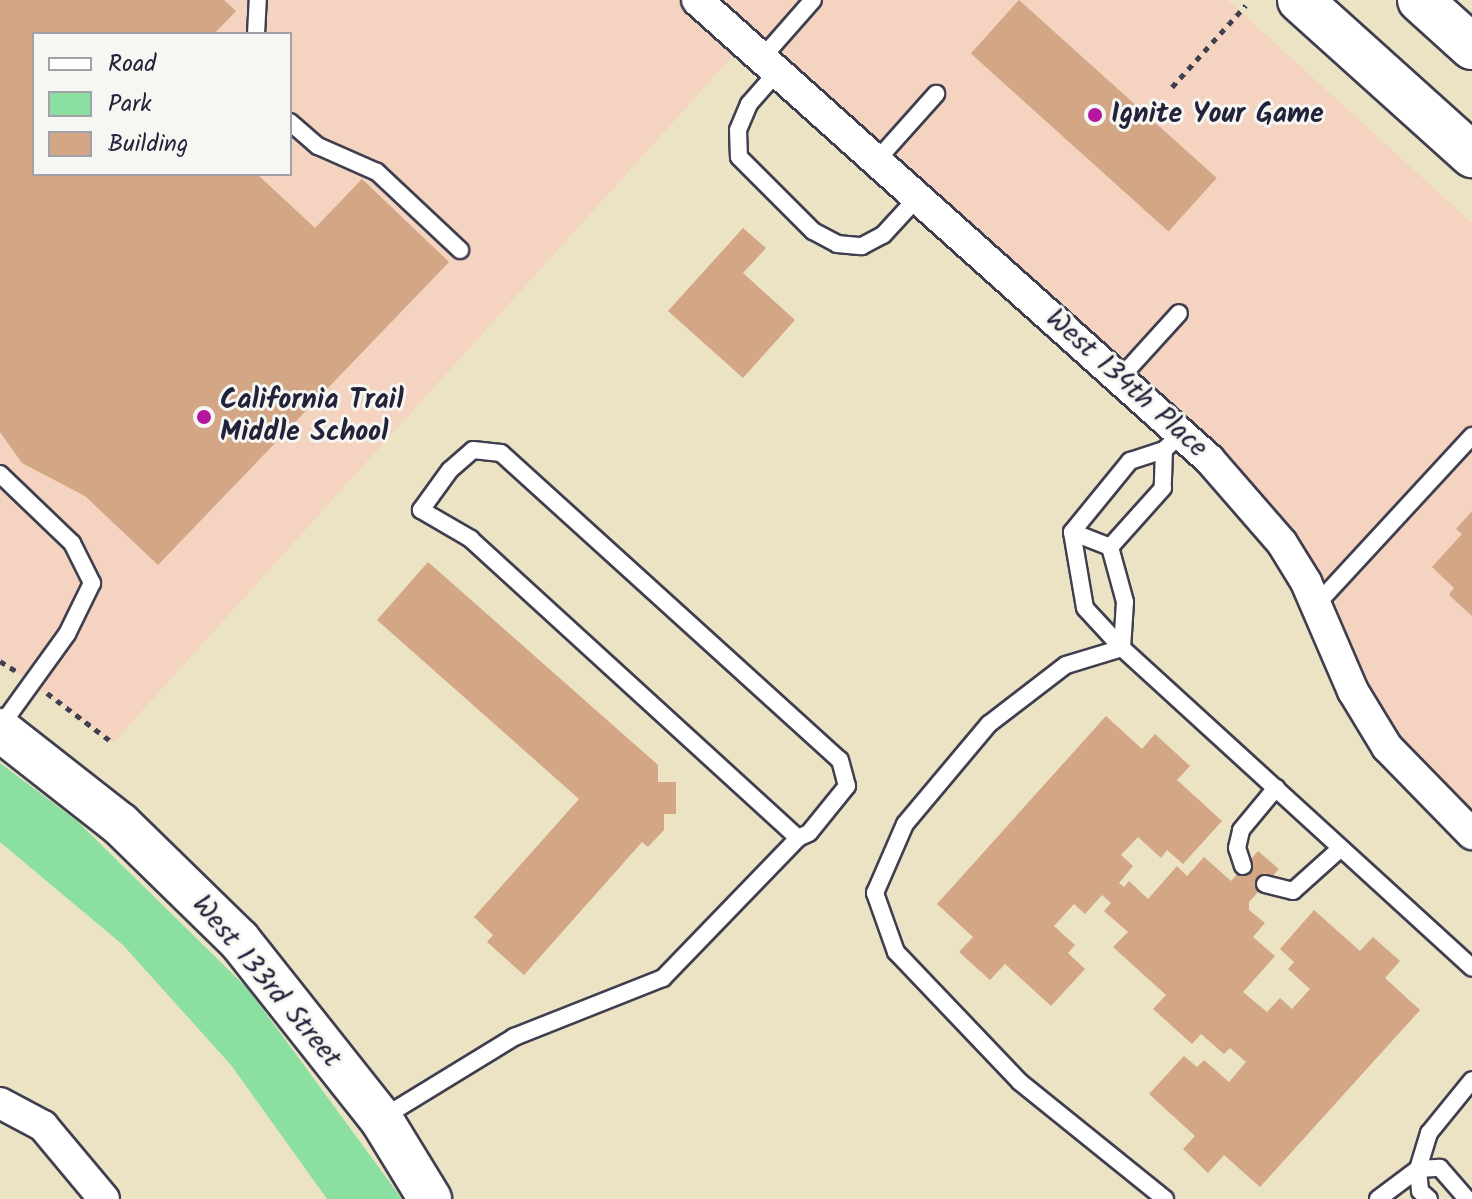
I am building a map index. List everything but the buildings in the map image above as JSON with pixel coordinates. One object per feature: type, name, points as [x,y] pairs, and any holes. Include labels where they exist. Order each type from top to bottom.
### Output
[{"type":"main road","points":[[1300,0],[1472,155]]},
{"type":"main road","points":[[1420,0],[1472,47]]},
{"type":"street","name":"West 134th Place","points":[[697,0],[1121,377],[1173,442],[1282,543],[1316,605],[1353,691],[1387,747],[1472,834]]},
{"type":"street","name":"West 133rd Street","points":[[0,728],[120,824],[239,940],[381,1119],[430,1199]]},
{"type":"street","points":[[0,1103],[43,1126],[104,1199]]},
{"type":"lane","points":[[256,32],[258,0]]},
{"type":"lane","points":[[813,0],[770,64],[749,104],[738,130],[739,157],[813,231],[837,244],[862,246],[883,235],[918,197]]},
{"type":"lane","points":[[877,160],[936,94]]},
{"type":"lane","points":[[292,124],[318,146],[377,172],[460,250]]},
{"type":"lane","points":[[1121,377],[1179,313]]},
{"type":"lane","points":[[1316,605],[1472,436]]},
{"type":"lane","points":[[1173,442],[1130,461],[1072,532],[1085,608],[1122,648],[1472,968]]},
{"type":"lane","points":[[1110,547],[1163,488],[1173,442]]},
{"type":"lane","points":[[381,1119],[514,1037],[663,978],[798,838],[809,833],[847,786],[840,760],[501,453],[473,450],[450,470],[421,510],[471,539],[798,838]]},
{"type":"lane","points":[[0,474],[72,543],[92,583],[67,634],[0,728]]},
{"type":"lane","points":[[1072,532],[1110,547]]},
{"type":"lane","points":[[1110,547],[1125,602],[1122,648]]},
{"type":"lane","points":[[1122,648],[1066,665],[989,724],[905,824],[875,893],[896,952],[1020,1082],[1165,1199]]},
{"type":"lane","points":[[1243,866],[1237,848],[1241,830],[1276,788]]},
{"type":"lane","points":[[1265,884],[1293,891],[1341,848]]},
{"type":"lane","points":[[1429,1199],[1420,1191],[1418,1169],[1429,1133],[1472,1080]]},
{"type":"lane","points":[[1378,1199],[1418,1169],[1440,1168],[1467,1199]]},
{"type":"path","points":[[1172,87],[1246,5]]},
{"type":"path","points":[[0,661],[113,743]]},
{"type":"shaded area","name":"California Trail Middle School","points":[[0,0],[685,0],[739,49],[113,743],[0,661]]},
{"type":"shaded area","points":[[695,0],[1228,0],[1472,223],[1472,834],[1415,782],[1282,543]]},
{"type":"green space","points":[[0,763],[76,820],[248,989],[402,1199],[327,1199],[231,1065],[123,945],[0,842]]},
{"type":"place","name":"Ignite Your Game","points":[[1095,115]]},
{"type":"place","name":"California Trail Middle School","points":[[204,417]]}]
